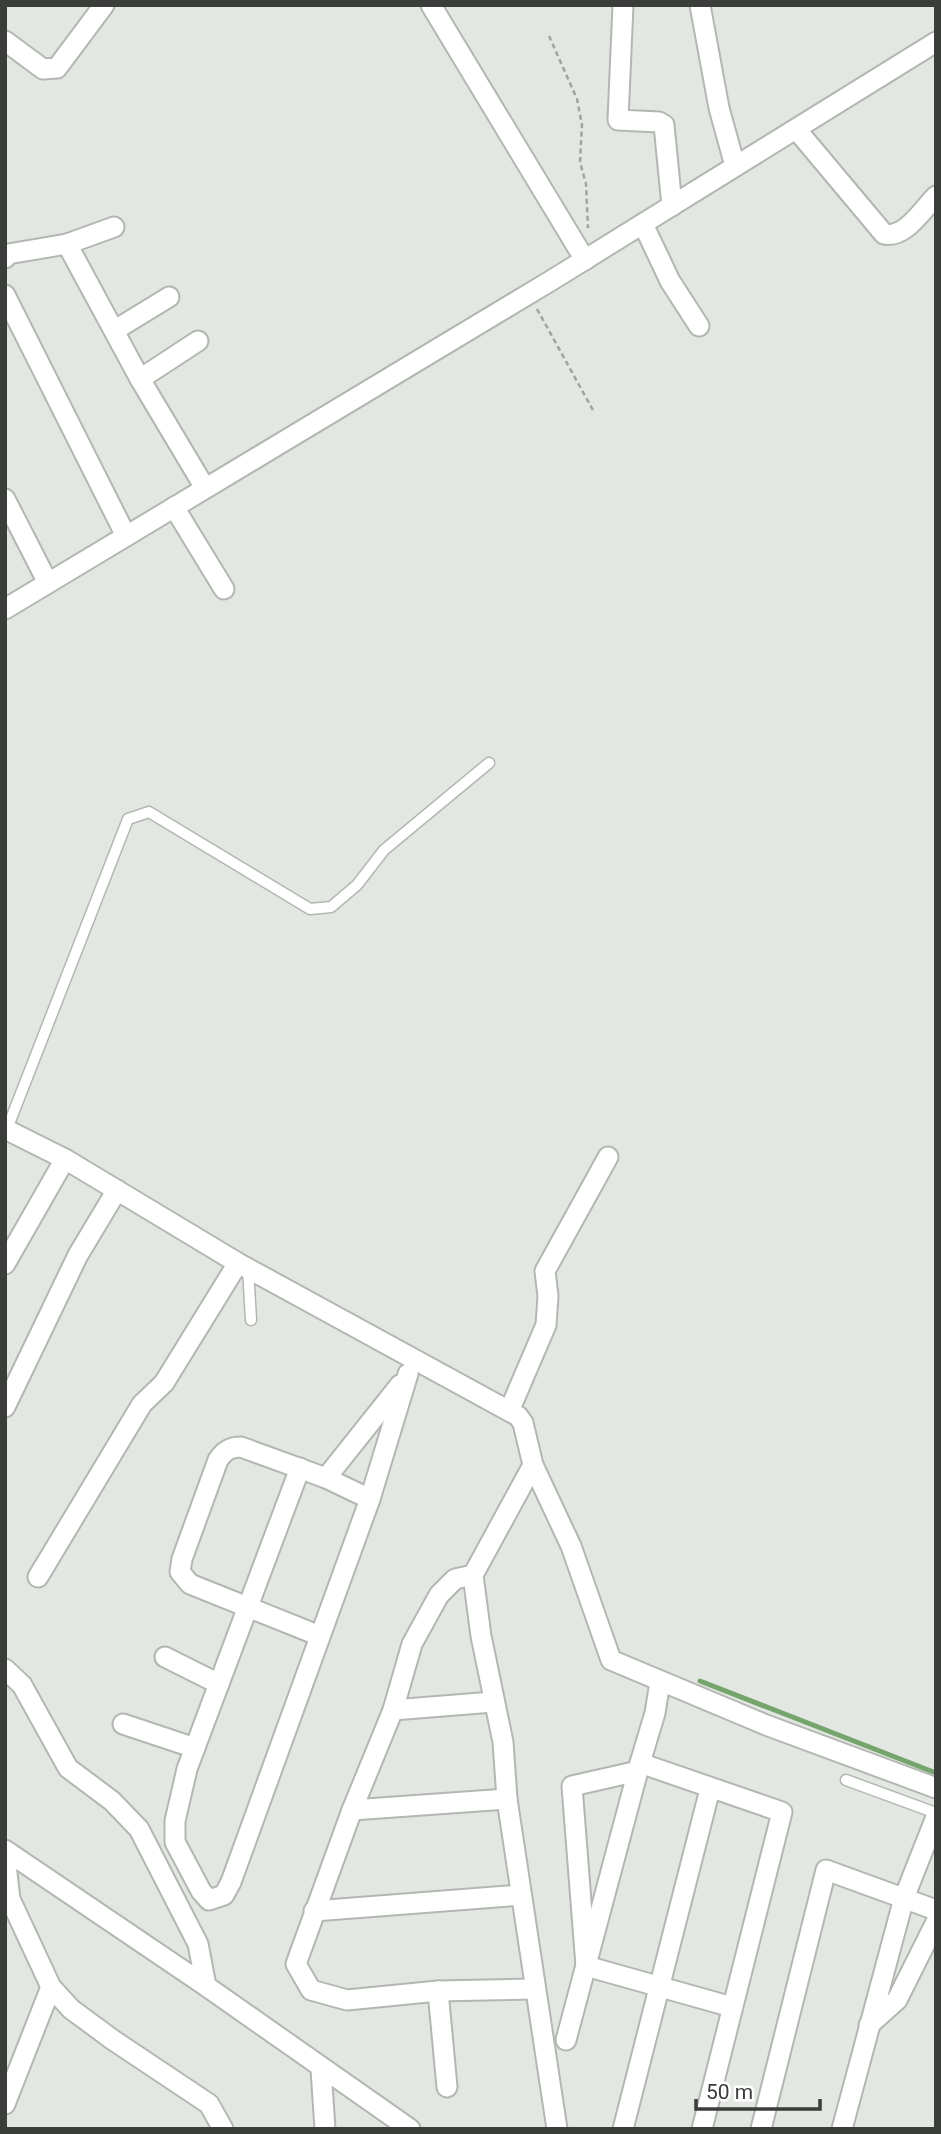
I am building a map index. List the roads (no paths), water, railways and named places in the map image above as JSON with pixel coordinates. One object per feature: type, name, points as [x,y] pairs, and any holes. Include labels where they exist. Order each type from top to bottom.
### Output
[{"type":"street","points":[[5,41],[43,69],[57,68],[104,5]]},
{"type":"street","points":[[431,5],[591,256]]},
{"type":"street","points":[[624,5],[618,120],[659,122],[664,125],[672,206]]},
{"type":"street","points":[[700,5],[719,108],[735,166]]},
{"type":"street","points":[[5,610],[529,294],[936,42]]},
{"type":"street","points":[[796,129],[884,233],[892,235],[903,230],[936,196]]},
{"type":"street","points":[[643,224],[670,281],[699,326]]},
{"type":"street","points":[[5,258],[8,254],[67,244],[114,227]]},
{"type":"street","points":[[67,244],[139,379],[205,488]]},
{"type":"street","points":[[5,295],[126,536]]},
{"type":"street","points":[[115,330],[169,297]]},
{"type":"street","points":[[139,379],[198,341]]},
{"type":"street","points":[[5,499],[48,583]]},
{"type":"street","points":[[174,507],[224,589]]},
{"type":"street","points":[[6,1130],[65,1159],[412,1367],[510,1409],[523,1423],[533,1465],[571,1546],[611,1660],[660,1682],[936,1788]]},
{"type":"street","points":[[510,1409],[545,1325],[548,1296],[545,1271],[608,1157]]},
{"type":"street","points":[[5,1264],[65,1159]]},
{"type":"street","points":[[5,1407],[78,1255],[117,1190]]},
{"type":"street","points":[[38,1577],[142,1404],[156,1393],[243,1266]]},
{"type":"street","points":[[326,1478],[412,1367]]},
{"type":"street","points":[[300,1468],[195,1748],[174,1833],[201,1891],[209,1900],[224,1895],[231,1882],[370,1499],[412,1367]]},
{"type":"street","points":[[320,1636],[246,1609],[190,1584],[180,1571],[218,1460],[224,1451],[241,1447],[326,1478],[370,1499]]},
{"type":"street","points":[[533,1465],[473,1575],[492,1702],[503,1742],[507,1799],[534,1989],[558,2129]]},
{"type":"street","points":[[473,1575],[455,1580],[439,1595],[412,1643],[393,1710],[352,1810],[296,1964],[311,1990],[347,2000],[438,1992],[534,1989]]},
{"type":"street","points":[[165,1657],[219,1684]]},
{"type":"street","points":[[5,1669],[22,1685],[68,1768],[112,1801],[139,1829],[198,1944],[205,1986]]},
{"type":"street","points":[[566,2040],[655,1713],[660,1682]]},
{"type":"street","points":[[393,1710],[492,1702]]},
{"type":"street","points":[[124,1724],[195,1748]]},
{"type":"street","points":[[586,1966],[572,1786],[639,1767],[782,1812],[702,2129]]},
{"type":"street","points":[[623,2129],[710,1789]]},
{"type":"street","points":[[352,1810],[507,1799]]},
{"type":"street","points":[[842,2129],[904,1898],[936,1815]]},
{"type":"street","points":[[5,1853],[205,1986],[410,2129]]},
{"type":"street","points":[[5,1853],[7,1901],[51,1987],[71,2009],[209,2104],[223,2129]]},
{"type":"street","points":[[761,2129],[826,1870],[936,1910]]},
{"type":"street","points":[[314,1911],[521,1895]]},
{"type":"street","points":[[870,2025],[897,2000],[936,1922]]},
{"type":"street","points":[[586,1966],[732,2007]]},
{"type":"street","points":[[5,2104],[51,1987]]},
{"type":"street","points":[[438,1992],[447,2087]]},
{"type":"street","points":[[321,2068],[325,2129]]},
{"type":"lane","points":[[6,1130],[128,819],[149,812],[310,909],[320,909],[331,907],[357,885],[384,850],[489,763]]},
{"type":"lane","points":[[243,1266],[251,1320]]},
{"type":"lane","points":[[846,1780],[936,1815]]},
{"type":"waterway","points":[[700,1681],[936,1773]]}]
